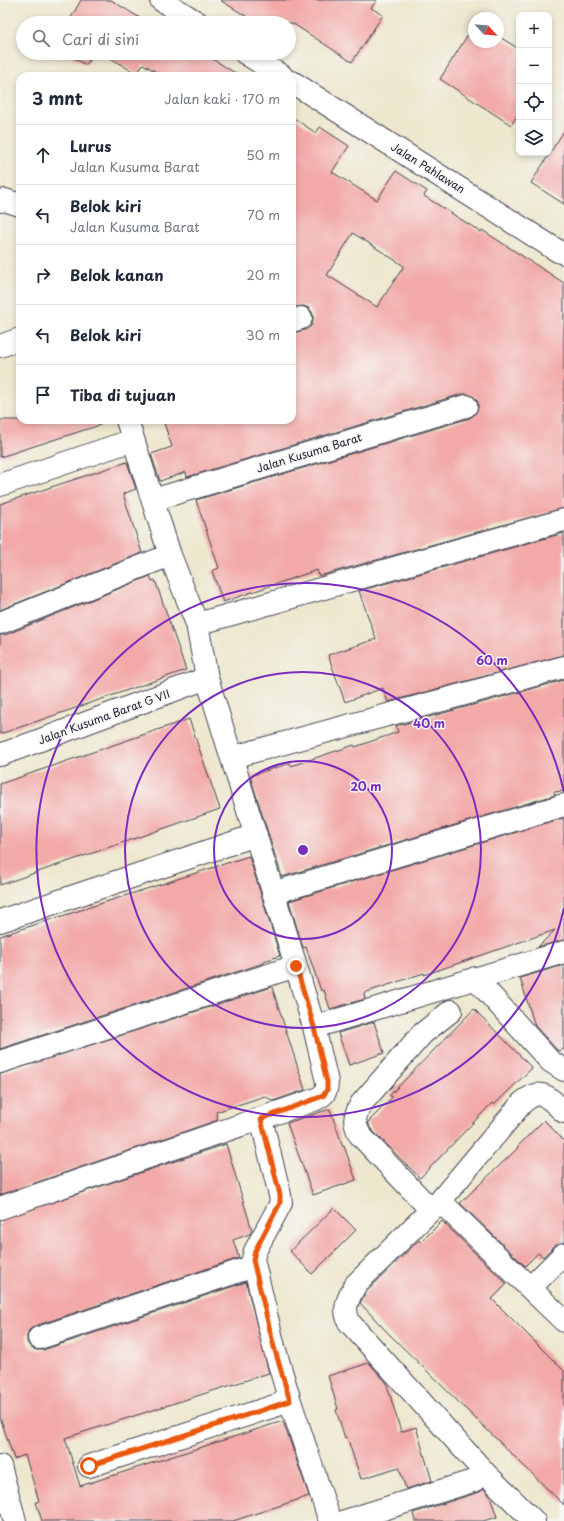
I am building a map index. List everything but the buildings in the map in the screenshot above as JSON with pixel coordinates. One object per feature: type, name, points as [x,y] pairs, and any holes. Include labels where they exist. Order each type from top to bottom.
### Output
[{"type":"street","points":[[161,0],[187,16]]},
{"type":"street","points":[[256,60],[276,72]]},
{"type":"street","name":"Jalan Pahlawan","points":[[296,85],[558,251],[564,253]]},
{"type":"street","points":[[0,202],[5,200],[16,204]]},
{"type":"street","points":[[0,346],[16,340]]},
{"type":"street","name":"Jalan Kusuma Barat","points":[[153,500],[466,406]]},
{"type":"street","points":[[0,485],[130,430],[170,555],[197,624],[207,678],[233,758],[296,966],[314,1027],[327,1082],[327,1090],[323,1096],[261,1119],[0,1208]]},
{"type":"street","points":[[197,624],[564,520]]},
{"type":"street","points":[[0,623],[170,555]]},
{"type":"street","points":[[233,758],[564,667]]},
{"type":"street","name":"Jalan Kusuma Barat G VII","points":[[0,755],[207,678]]},
{"type":"street","points":[[273,893],[564,805]]},
{"type":"street","points":[[0,921],[256,835]]},
{"type":"street","points":[[314,1027],[564,952]]},
{"type":"street","points":[[0,1062],[296,966]]},
{"type":"street","points":[[475,978],[550,1061],[564,1070]]},
{"type":"street","points":[[451,1011],[422,1034],[361,1104],[355,1114],[355,1126],[360,1135],[530,1288],[564,1321]]},
{"type":"street","points":[[534,1521],[487,1475],[349,1322],[345,1313],[347,1300],[356,1284],[436,1205],[522,1103],[531,1095],[540,1094],[548,1097],[564,1112]]},
{"type":"street","points":[[261,1119],[280,1195],[280,1203],[255,1251],[253,1260],[254,1266],[274,1347],[290,1401],[330,1521]]},
{"type":"street","points":[[530,1288],[564,1254]]},
{"type":"street","points":[[40,1338],[254,1266]]},
{"type":"street","points":[[89,1466],[290,1401]]},
{"type":"street","points":[[0,1466],[15,1521]]},
{"type":"street","points":[[345,1521],[476,1480]]},
{"type":"route","points":[[89,1466],[290,1401],[274,1347],[253,1260],[255,1251],[280,1203],[280,1195],[261,1119],[323,1096],[327,1090],[327,1082],[314,1027],[296,966]]}]
